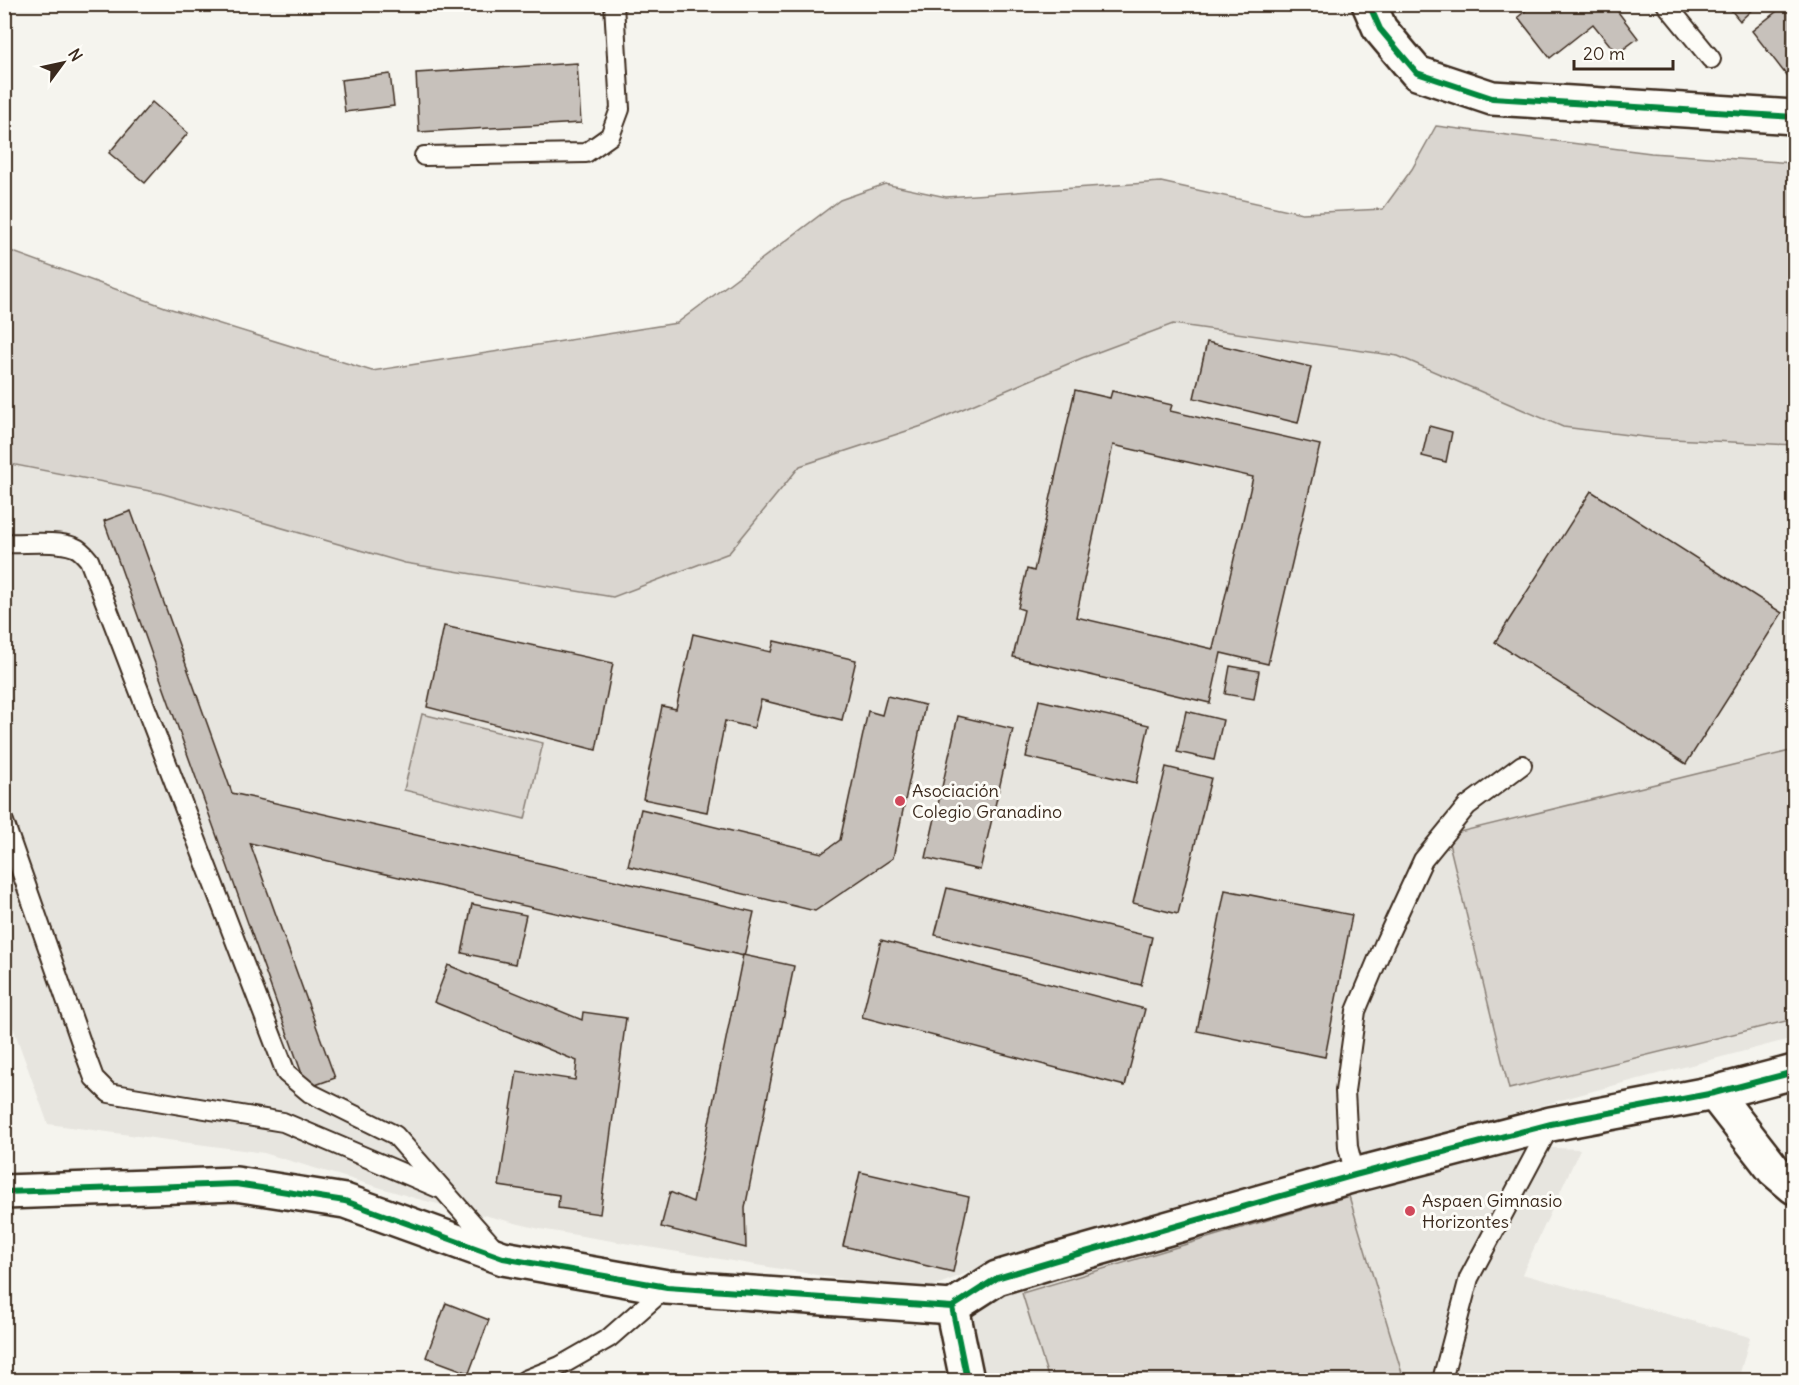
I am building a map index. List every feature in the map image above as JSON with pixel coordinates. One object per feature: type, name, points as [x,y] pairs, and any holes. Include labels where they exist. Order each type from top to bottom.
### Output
[{"type":"street","points":[[1369,4],[1380,29],[1417,73],[1492,98],[1794,117]]},
{"type":"street","points":[[4,1192],[236,1184],[345,1201],[503,1258],[667,1287],[952,1306],[997,1278],[1355,1175],[1551,1124],[1714,1094],[1794,1072]]},
{"type":"street","points":[[1714,1094],[1774,1170],[1794,1187]]},
{"type":"street","points":[[952,1306],[967,1380]]},
{"type":"lane","points":[[423,156],[586,153],[610,136],[620,109],[614,4]]},
{"type":"lane","points":[[1666,4],[1712,59]]},
{"type":"lane","points":[[4,543],[73,546],[82,551],[89,560],[286,1073],[309,1093],[395,1135],[503,1258]]},
{"type":"lane","points":[[1355,1175],[1348,1147],[1345,1091],[1356,1011],[1360,1001],[1423,860],[1467,806],[1522,765]]},
{"type":"lane","points":[[4,822],[94,1078],[109,1093],[283,1122],[444,1190]]},
{"type":"lane","points":[[1442,1380],[1469,1278],[1551,1124]]},
{"type":"lane","points":[[525,1380],[560,1366],[609,1338],[667,1287]]},
{"type":"shaded area","points":[[1436,126],[1651,153],[1794,163],[1794,445],[1653,438],[1563,427],[1398,356],[1173,324],[1082,358],[925,425],[800,466],[729,553],[613,597],[405,563],[160,493],[5,463],[5,249],[165,307],[372,371],[677,323],[840,200],[885,184],[946,197],[1161,182],[1302,213],[1383,209],[1412,169]]},
{"type":"shaded area","name":"Asociación Colegio Granadino","points":[[1335,312],[1794,422],[1794,1038],[1593,1091],[1002,1259],[919,1292],[540,1229],[418,1199],[264,1153],[48,1124],[5,1005],[5,463],[160,493],[729,553],[800,466],[925,425],[1082,358],[1173,324]]},
{"type":"shaded area","points":[[422,714],[543,743],[525,819],[404,790]]},
{"type":"shaded area","points":[[1794,750],[1794,1019],[1509,1089],[1447,835]]},
{"type":"shaded area","name":"Aspaen Gimnasio Horizontes","points":[[1505,1146],[1580,1149],[1522,1274],[1750,1337],[1738,1380],[981,1380],[967,1320],[1025,1279]]},
{"type":"shaded area","points":[[1349,1196],[1404,1380],[1049,1380],[1022,1293]]},
{"type":"building","points":[[1534,4],[1612,4],[1638,38],[1617,54],[1593,24],[1550,58],[1518,17]]},
{"type":"building","points":[[1726,4],[1758,4],[1740,21]]},
{"type":"building","points":[[1786,4],[1794,4],[1794,70],[1787,76],[1752,31]]},
{"type":"building","points":[[577,63],[581,123],[419,132],[416,73]]},
{"type":"building","points":[[390,74],[394,106],[345,112],[341,80]]},
{"type":"building","points":[[152,102],[188,133],[145,183],[109,153]]},
{"type":"building","points":[[1207,342],[1311,367],[1298,423],[1194,398]]},
{"type":"building","points":[[1075,390],[1110,398],[1112,391],[1172,405],[1170,411],[1320,445],[1268,664],[1221,653],[1210,703],[1013,657],[1024,610],[1018,608],[1027,569],[1034,571]],"holes":[[[1113,445],[1253,477],[1213,649],[1076,617]]]},
{"type":"building","points":[[1429,426],[1452,432],[1446,462],[1422,456]]},
{"type":"building","points":[[1591,491],[1782,613],[1686,764],[1495,642]]},
{"type":"building","points":[[131,511],[232,793],[754,912],[744,956],[250,843],[335,1078],[307,1088],[104,521]]},
{"type":"building","points":[[444,626],[613,663],[596,750],[427,707]]},
{"type":"building","points":[[693,634],[771,652],[774,641],[856,660],[842,720],[761,700],[754,728],[725,721],[707,812],[643,799],[662,706],[676,709]]},
{"type":"building","points":[[1230,666],[1259,671],[1254,699],[1225,694]]},
{"type":"building","points":[[887,696],[925,705],[893,858],[815,911],[628,866],[641,809],[822,853],[840,840],[868,711],[882,715]]},
{"type":"building","points":[[1039,700],[1149,725],[1136,783],[1026,757]]},
{"type":"building","points":[[1186,711],[1223,720],[1214,760],[1177,752]]},
{"type":"building","points":[[958,716],[1013,729],[980,870],[926,858]]},
{"type":"building","points":[[1166,767],[1211,778],[1178,914],[1133,903]]},
{"type":"building","points":[[947,888],[1152,937],[1141,985],[935,935]]},
{"type":"building","points":[[1225,890],[1352,915],[1325,1057],[1197,1031]]},
{"type":"building","points":[[472,904],[526,915],[515,964],[462,953]]},
{"type":"building","points":[[881,940],[1145,1009],[1125,1086],[862,1017]]},
{"type":"building","points":[[743,955],[794,966],[745,1208],[746,1248],[661,1227],[670,1192],[693,1202]]},
{"type":"building","points":[[448,965],[582,1020],[583,1012],[626,1018],[600,1214],[558,1208],[559,1195],[499,1186],[517,1071],[575,1080],[577,1061],[434,1002]]},
{"type":"building","points":[[860,1172],[969,1197],[953,1272],[843,1246]]},
{"type":"building","points":[[446,1303],[489,1320],[469,1373],[426,1357]]},
{"type":"building","points":[[410,1375],[424,1380],[408,1380]]},
{"type":"cycle path","points":[[1369,4],[1380,29],[1417,73],[1492,98],[1794,117]]},
{"type":"cycle path","points":[[952,1307],[997,1278],[1355,1175],[1551,1124],[1714,1093],[1794,1072]]},
{"type":"cycle path","points":[[4,1192],[236,1184],[345,1201],[503,1258],[667,1287],[952,1307],[967,1380]]},
{"type":"place","name":"Asociación Colegio Granadino","points":[[900,801]]},
{"type":"place","name":"Aspaen Gimnasio Horizontes","points":[[1410,1211]]}]
